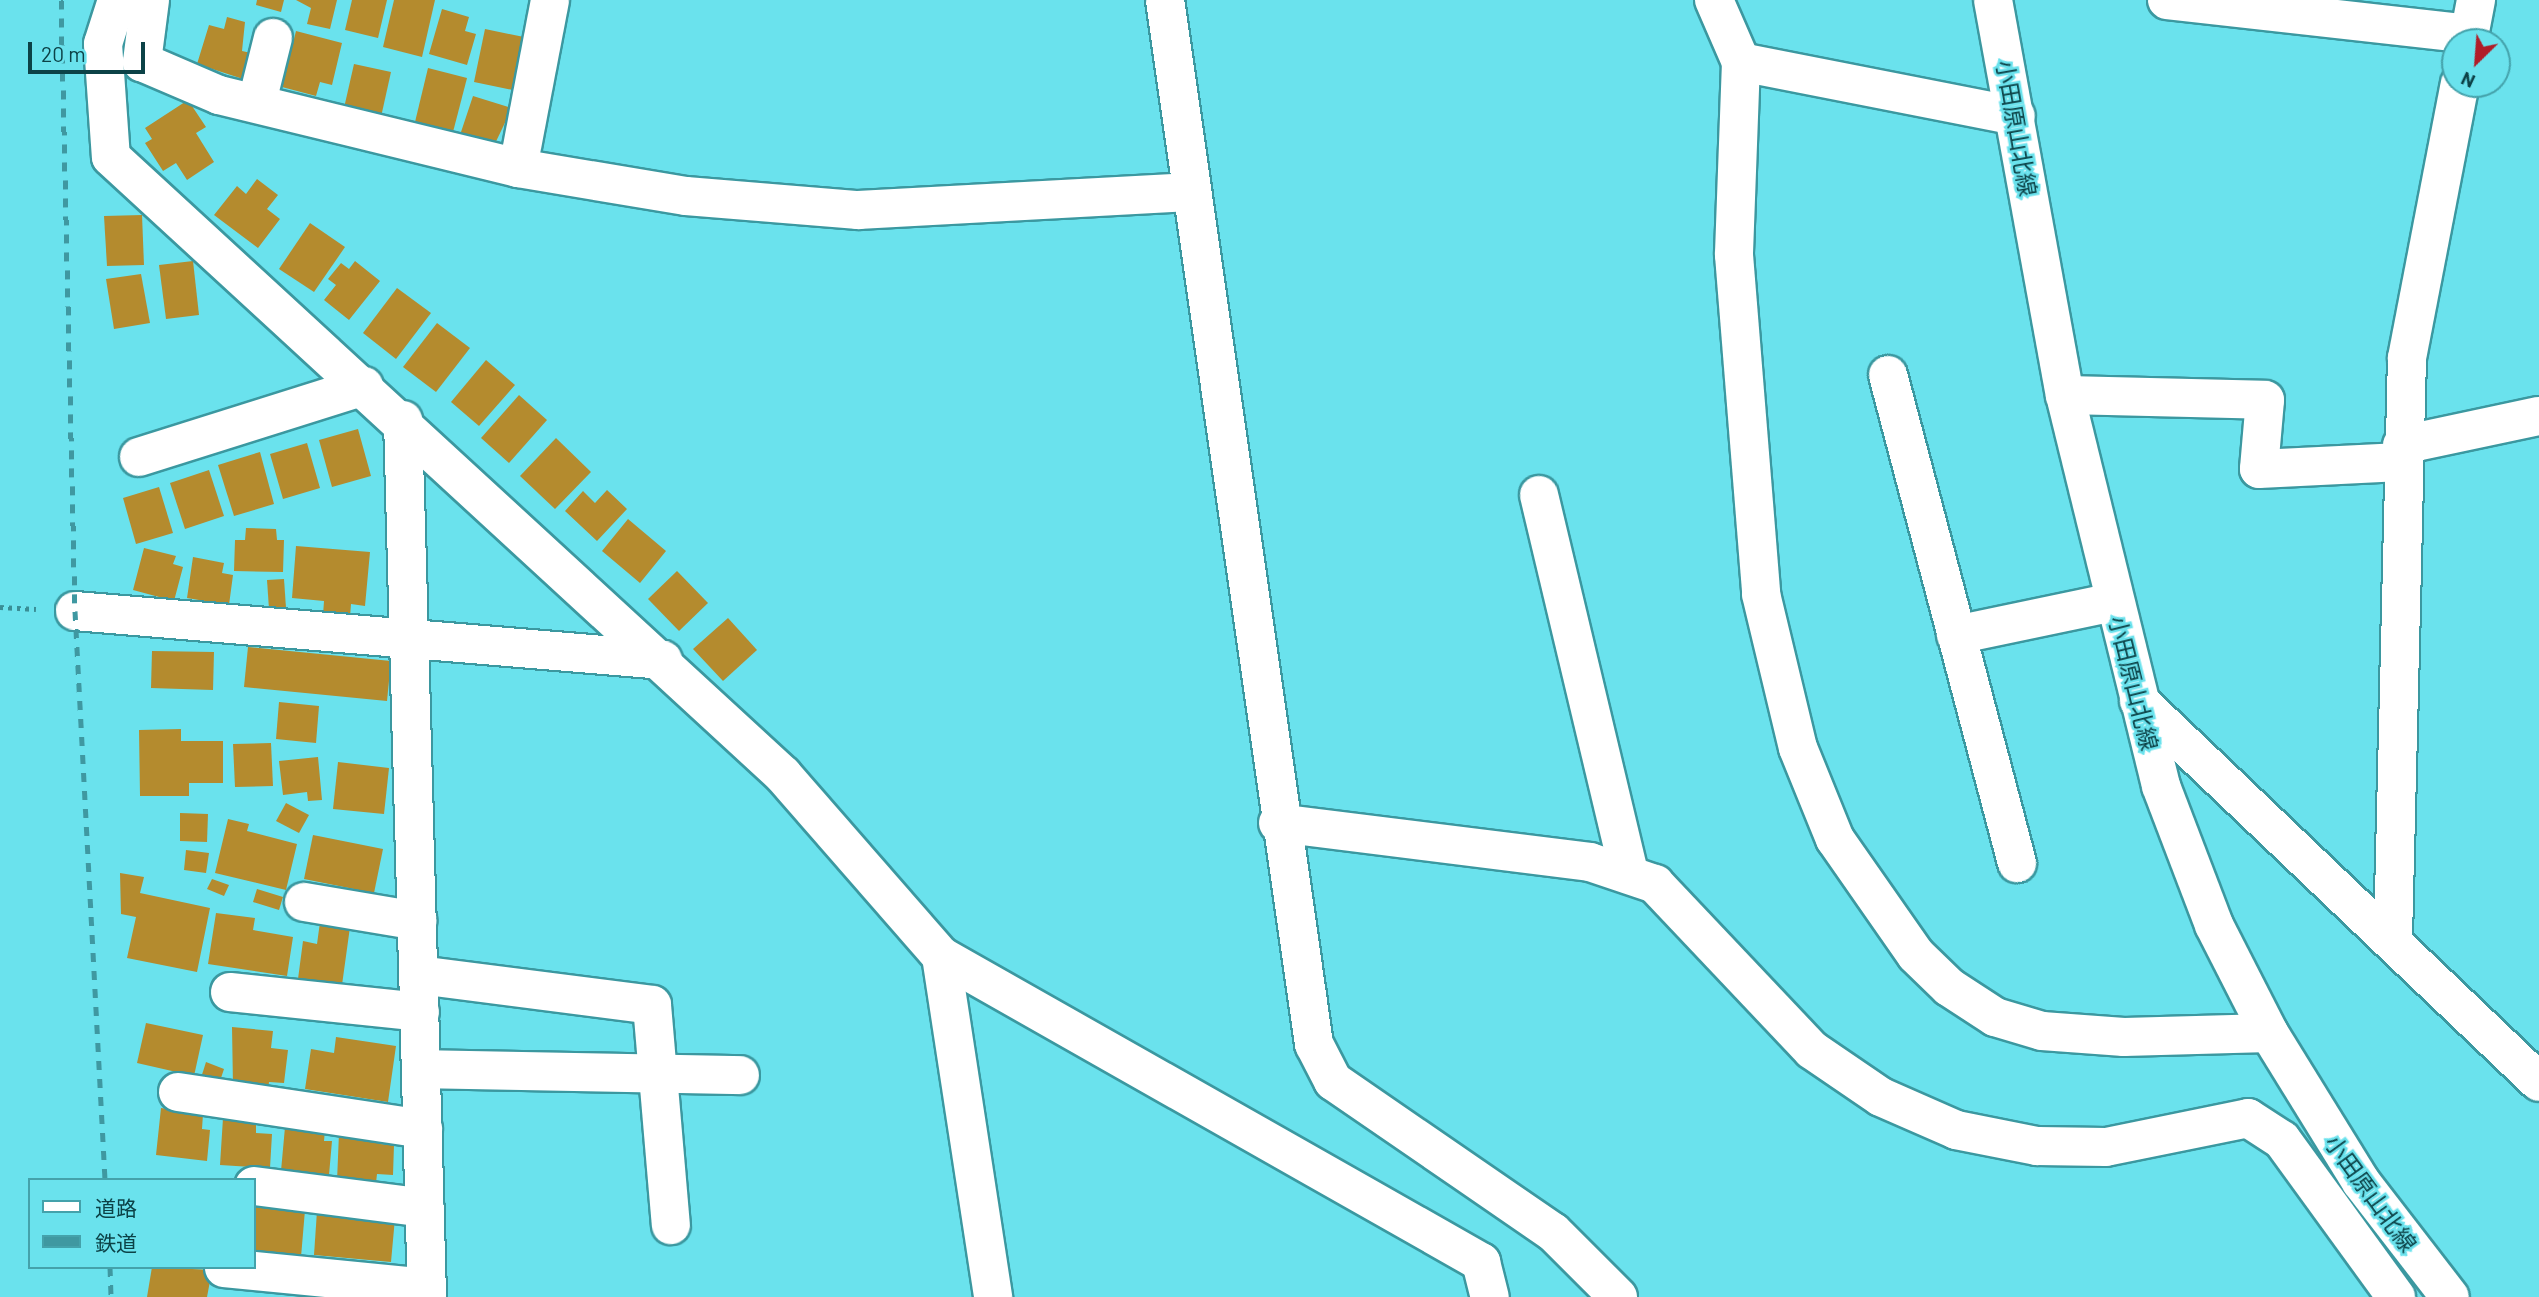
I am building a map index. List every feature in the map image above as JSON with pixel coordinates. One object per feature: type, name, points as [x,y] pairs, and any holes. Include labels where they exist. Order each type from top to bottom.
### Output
[{"type":"street","points":[[117,0],[103,44],[111,157],[663,660],[783,775],[941,956],[1481,1262],[1490,1297]]},
{"type":"street","points":[[150,0],[142,62],[219,95],[257,102],[518,168],[686,196],[858,210],[1192,192]]},
{"type":"street","points":[[518,168],[550,0]]},
{"type":"street","points":[[1165,0],[1278,823],[1314,1044],[1332,1081],[1553,1232],[1619,1297]]},
{"type":"street","points":[[1714,0],[1741,62],[1734,255],[1761,594],[1798,748],[1835,839],[1916,955],[1949,987],[1995,1017],[2042,1031],[2124,1037],[2269,1033]]},
{"type":"street","name":"小田原山北線","points":[[1993,0],[2065,395],[2113,602],[2161,786],[2214,925],[2269,1033],[2315,1115],[2420,1262],[2450,1297]]},
{"type":"street","points":[[2167,0],[2471,25]]},
{"type":"street","points":[[257,102],[273,38]]},
{"type":"street","points":[[1741,62],[2016,116]]},
{"type":"street","points":[[2393,938],[2402,454],[2407,358],[2457,98]]},
{"type":"street","points":[[1888,375],[2017,863]]},
{"type":"street","points":[[139,457],[364,386]]},
{"type":"street","points":[[2065,395],[2265,400],[2259,469],[2402,454],[2539,416]]},
{"type":"street","points":[[231,1269],[427,1293],[420,993],[406,639],[402,420]]},
{"type":"street","points":[[1539,495],[1629,874]]},
{"type":"street","points":[[1956,635],[2113,602]]},
{"type":"street","points":[[75,611],[663,660]]},
{"type":"street","points":[[2139,701],[2393,938],[2539,1082]]},
{"type":"street","points":[[1278,823],[1590,862],[1629,874],[1672,898],[1812,1050],[1919,1116],[1996,1139],[2072,1148],[2140,1142],[2232,1117],[2267,1127],[2393,1292],[2420,1262]]},
{"type":"street","points":[[304,902],[417,921]]},
{"type":"street","points":[[941,956],[993,1297]]},
{"type":"street","points":[[230,992],[420,993],[652,1005],[671,1225]]},
{"type":"street","points":[[422,1069],[740,1074]]},
{"type":"street","points":[[178,1092],[423,1129]]},
{"type":"street","points":[[256,1186],[425,1208]]},
{"type":"building","points":[[257,0],[284,0],[281,12],[256,5]]},
{"type":"building","points":[[296,0],[337,0],[330,29],[307,24],[311,8]]},
{"type":"building","points":[[352,0],[387,0],[378,38],[345,30]]},
{"type":"building","points":[[394,0],[435,0],[422,57],[383,47]]},
{"type":"building","points":[[442,9],[469,17],[465,31],[476,34],[467,65],[429,54]]},
{"type":"building","points":[[227,17],[245,22],[242,51],[251,53],[243,79],[197,64],[209,25],[224,29]]},
{"type":"building","points":[[485,29],[524,37],[513,90],[474,82]]},
{"type":"building","points":[[296,31],[342,43],[332,85],[320,82],[316,96],[282,87]]},
{"type":"building","points":[[354,64],[391,72],[381,117],[344,108]]},
{"type":"building","points":[[428,68],[467,78],[453,132],[415,122]]},
{"type":"building","points":[[473,96],[512,108],[491,152],[458,141]]},
{"type":"building","points":[[188,100],[206,127],[196,133],[214,162],[187,180],[176,163],[163,171],[145,143],[152,139],[145,128]]},
{"type":"building","points":[[257,179],[278,195],[267,209],[280,219],[258,248],[214,215],[237,186],[246,194]]},
{"type":"building","points":[[142,215],[144,265],[107,266],[104,216]]},
{"type":"building","points":[[310,223],[345,247],[314,292],[279,269]]},
{"type":"building","points":[[193,261],[199,315],[166,319],[159,265]]},
{"type":"building","points":[[355,261],[380,281],[349,320],[324,300],[336,285],[328,279],[341,263],[349,269]]},
{"type":"building","points":[[141,274],[150,323],[114,329],[106,279]]},
{"type":"building","points":[[397,288],[431,313],[396,359],[363,333]]},
{"type":"building","points":[[437,323],[470,348],[436,392],[403,367]]},
{"type":"building","points":[[486,360],[515,385],[479,426],[451,402]]},
{"type":"building","points":[[519,395],[547,420],[509,463],[481,438]]},
{"type":"building","points":[[358,429],[371,476],[332,487],[319,440]]},
{"type":"building","points":[[556,438],[591,472],[555,509],[520,476]]},
{"type":"building","points":[[307,443],[320,488],[283,499],[270,454]]},
{"type":"building","points":[[260,452],[274,504],[234,516],[218,465]]},
{"type":"building","points":[[209,470],[224,516],[185,529],[170,483]]},
{"type":"building","points":[[159,487],[173,533],[136,544],[123,498]]},
{"type":"building","points":[[607,490],[627,509],[597,541],[565,511],[583,491],[595,503]]},
{"type":"building","points":[[628,519],[666,551],[640,583],[602,551]]},
{"type":"building","points":[[246,528],[276,529],[277,540],[284,540],[283,572],[234,571],[235,540],[245,540]]},
{"type":"building","points":[[296,546],[370,552],[365,606],[351,604],[350,617],[323,615],[324,601],[292,598]]},
{"type":"building","points":[[144,548],[176,556],[173,564],[183,567],[174,601],[133,590]]},
{"type":"building","points":[[193,557],[224,563],[222,573],[233,575],[229,605],[187,598]]},
{"type":"building","points":[[677,571],[708,603],[679,631],[648,599]]},
{"type":"building","points":[[284,579],[286,608],[269,609],[267,580]]},
{"type":"building","points":[[728,618],[757,650],[723,681],[693,649]]},
{"type":"building","points":[[248,647],[391,661],[387,701],[244,687]]},
{"type":"building","points":[[152,651],[214,652],[213,690],[151,688]]},
{"type":"building","points":[[279,702],[319,706],[316,743],[276,739]]},
{"type":"building","points":[[181,729],[181,741],[223,741],[223,783],[189,783],[189,796],[140,796],[139,730]]},
{"type":"building","points":[[271,743],[273,786],[235,787],[233,744]]},
{"type":"building","points":[[318,757],[322,800],[308,801],[307,792],[283,795],[279,761]]},
{"type":"building","points":[[338,762],[389,768],[384,814],[333,809]]},
{"type":"building","points":[[286,803],[309,815],[299,833],[276,821]]},
{"type":"building","points":[[180,813],[208,814],[207,842],[180,841]]},
{"type":"building","points":[[228,819],[249,824],[247,831],[297,844],[286,890],[215,873]]},
{"type":"building","points":[[313,835],[383,849],[374,893],[304,879]]},
{"type":"building","points":[[186,850],[209,853],[206,873],[184,870]]},
{"type":"building","points":[[120,873],[144,877],[140,893],[210,908],[197,972],[127,958],[136,917],[121,914]]},
{"type":"building","points":[[212,879],[229,885],[224,896],[207,889]]},
{"type":"building","points":[[257,889],[283,897],[279,910],[253,902]]},
{"type":"building","points":[[216,913],[255,918],[253,930],[293,937],[287,976],[208,964]]},
{"type":"building","points":[[320,922],[350,927],[342,985],[298,979],[303,941],[317,944]]},
{"type":"building","points":[[146,1023],[203,1035],[194,1076],[137,1063]]},
{"type":"building","points":[[232,1027],[273,1031],[271,1048],[288,1050],[284,1083],[269,1082],[268,1091],[233,1087]]},
{"type":"building","points":[[336,1037],[396,1046],[388,1102],[305,1089],[311,1049],[334,1053]]},
{"type":"building","points":[[206,1062],[224,1069],[218,1087],[200,1081]]},
{"type":"building","points":[[161,1108],[203,1114],[202,1129],[210,1130],[207,1161],[156,1155]]},
{"type":"building","points":[[223,1118],[256,1121],[256,1133],[272,1134],[270,1168],[220,1165]]},
{"type":"building","points":[[285,1127],[325,1130],[324,1141],[332,1141],[329,1175],[281,1171]]},
{"type":"building","points":[[339,1133],[380,1135],[380,1144],[394,1145],[393,1175],[377,1174],[376,1183],[337,1181]]},
{"type":"building","points":[[256,1206],[305,1210],[301,1257],[256,1254]]},
{"type":"building","points":[[317,1211],[395,1218],[391,1262],[314,1255]]},
{"type":"building","points":[[152,1269],[212,1270],[207,1297],[147,1297]]},
{"type":"railway","points":[[61,0],[75,611],[105,1178]]},
{"type":"railway","points":[[110,1269],[111,1297]]}]
